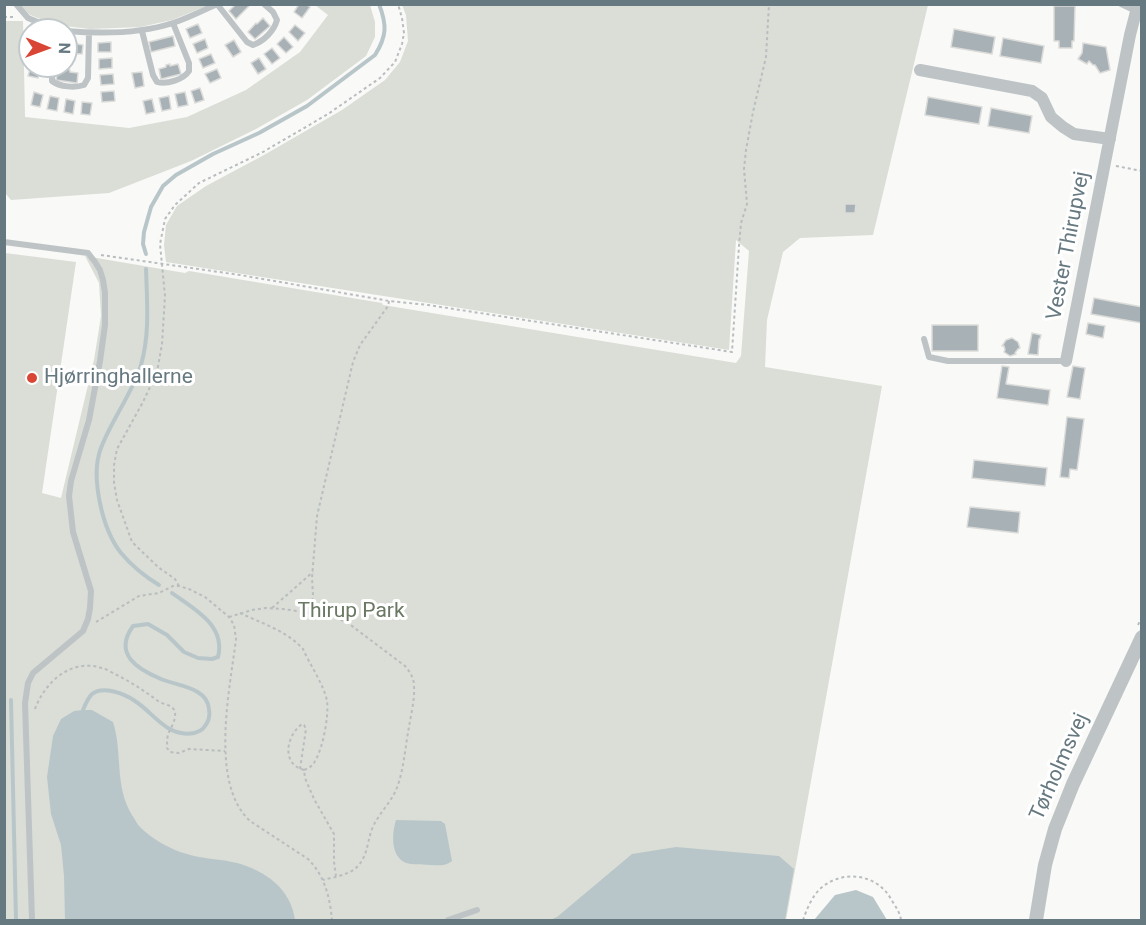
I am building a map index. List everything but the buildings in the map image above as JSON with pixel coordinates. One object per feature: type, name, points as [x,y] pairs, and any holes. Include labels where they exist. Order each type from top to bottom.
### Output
[{"type":"street","name":"Vester Thirupvej","points":[[1066,361],[1137,8]]},
{"type":"street","points":[[920,70],[1032,91],[1042,98],[1051,117],[1074,134],[1110,139]]},
{"type":"street","name":"Tørholmsvej","points":[[1036,921],[1045,865],[1054,829],[1142,637]]},
{"type":"lane","points":[[16,4],[28,18]]},
{"type":"lane","points":[[78,32],[142,30],[172,23],[217,4],[247,42],[253,45],[260,42],[275,27],[277,20],[273,12],[264,4]]},
{"type":"lane","points":[[1121,4],[1137,8]]},
{"type":"lane","points":[[142,30],[153,75],[157,82],[162,83],[186,76],[189,71],[189,63],[172,23]]},
{"type":"lane","points":[[52,78],[56,85],[78,87],[84,85],[88,78],[89,33]]},
{"type":"lane","points":[[4,242],[88,253],[100,270],[105,293],[105,325],[100,361],[89,420],[71,481],[69,496],[73,532],[91,591],[88,620],[83,631],[33,673],[28,683],[25,703],[32,921]]},
{"type":"lane","points":[[924,339],[929,357],[948,361],[1066,361]]},
{"type":"lane","points":[[448,921],[477,910]]},
{"type":"path","points":[[179,586],[175,579],[158,567],[132,542],[117,500],[114,483],[117,449],[157,372],[162,345],[165,296],[160,244],[165,219],[175,205],[199,183],[291,136],[380,78],[395,62],[402,44],[404,33],[398,4]]},
{"type":"path","points":[[88,253],[732,352],[741,223],[747,204],[744,169],[746,150],[766,57],[769,4]]},
{"type":"path","points":[[1105,164],[1142,171]]},
{"type":"path","points":[[310,613],[317,516],[353,362],[360,345],[388,306],[389,301]]},
{"type":"path","points":[[271,608],[313,572]]},
{"type":"path","points":[[83,631],[134,598],[159,593],[172,586],[189,589],[206,597],[229,617],[234,625],[236,639],[225,751],[233,793],[245,816],[308,859],[314,866],[323,880],[332,921]]},
{"type":"path","points":[[229,617],[252,610],[271,608],[332,616],[356,628],[405,666],[410,673],[415,687],[396,791],[372,827],[361,862],[351,871],[323,880]]},
{"type":"path","points":[[240,613],[278,630],[298,644],[323,691],[327,708],[322,742],[316,760],[310,767],[302,769],[292,763],[289,753],[293,734],[302,724],[306,729],[302,769],[314,799],[334,834],[336,876]]},
{"type":"path","points":[[26,721],[32,717],[49,683],[63,672],[82,666],[102,668],[139,686],[162,704],[173,707],[175,712],[167,748],[170,752],[178,753],[189,749],[225,751]]},
{"type":"path","points":[[804,921],[807,908],[819,889],[830,882],[850,876],[868,878],[887,892],[900,914],[901,921]]},
{"type":"green space","name":"Thirup Park","points":[[767,4],[768,6],[769,4],[928,5],[873,235],[800,238],[783,252],[767,320],[765,367],[882,386],[786,920],[5,920],[5,253],[76,262],[42,493],[61,498],[94,360],[101,316],[99,283],[85,256],[185,273],[189,271],[736,363],[741,356],[749,251],[736,240],[729,350],[166,262],[164,245],[166,225],[177,206],[206,186],[342,110],[385,80],[400,62],[408,41],[406,15],[402,5]]},
{"type":"green space","points":[[20,5],[209,5],[172,20],[140,27],[90,29],[78,28],[78,18],[38,18],[30,15]]},
{"type":"green space","points":[[315,5],[370,5],[375,22],[375,37],[366,56],[307,100],[256,129],[191,161],[109,193],[11,200],[5,193],[5,21],[18,21],[18,78],[24,78],[25,117],[129,128],[187,117],[246,90],[300,52],[328,15]]},
{"type":"shaded area","points":[[92,710],[113,722],[126,804],[140,827],[156,840],[175,850],[193,856],[248,866],[267,876],[283,890],[293,909],[295,920],[65,920],[61,845],[51,814],[47,777],[53,736],[61,719],[74,711]]},
{"type":"shaded area","points":[[396,820],[441,821],[445,824],[452,861],[438,865],[408,864],[401,860],[394,844]]},
{"type":"shaded area","points":[[676,847],[779,856],[794,869],[785,920],[550,920],[557,917],[632,854]]},
{"type":"shaded area","points":[[856,890],[873,897],[887,920],[814,920],[835,895]]},
{"type":"waterway","points":[[146,254],[143,244],[144,232],[151,207],[163,186],[176,175],[213,154],[259,133],[307,106],[375,55],[384,36],[379,4]]},
{"type":"waterway","points":[[146,269],[147,317],[144,353],[132,386],[101,448],[97,487],[103,517],[114,543],[134,566],[159,585]]},
{"type":"waterway","points":[[83,710],[92,694],[108,690],[131,698],[162,724],[176,732],[194,733],[204,728],[208,720],[209,709],[203,696],[190,688],[161,679],[144,670],[130,659],[127,652],[127,636],[133,626],[148,624],[167,635],[184,652],[198,658],[218,657],[219,646],[213,627],[198,612],[172,593]]},
{"type":"waterway","points":[[11,700],[16,920]]},
{"type":"place","name":"Hjørringhallerne","points":[[32,378]]}]
